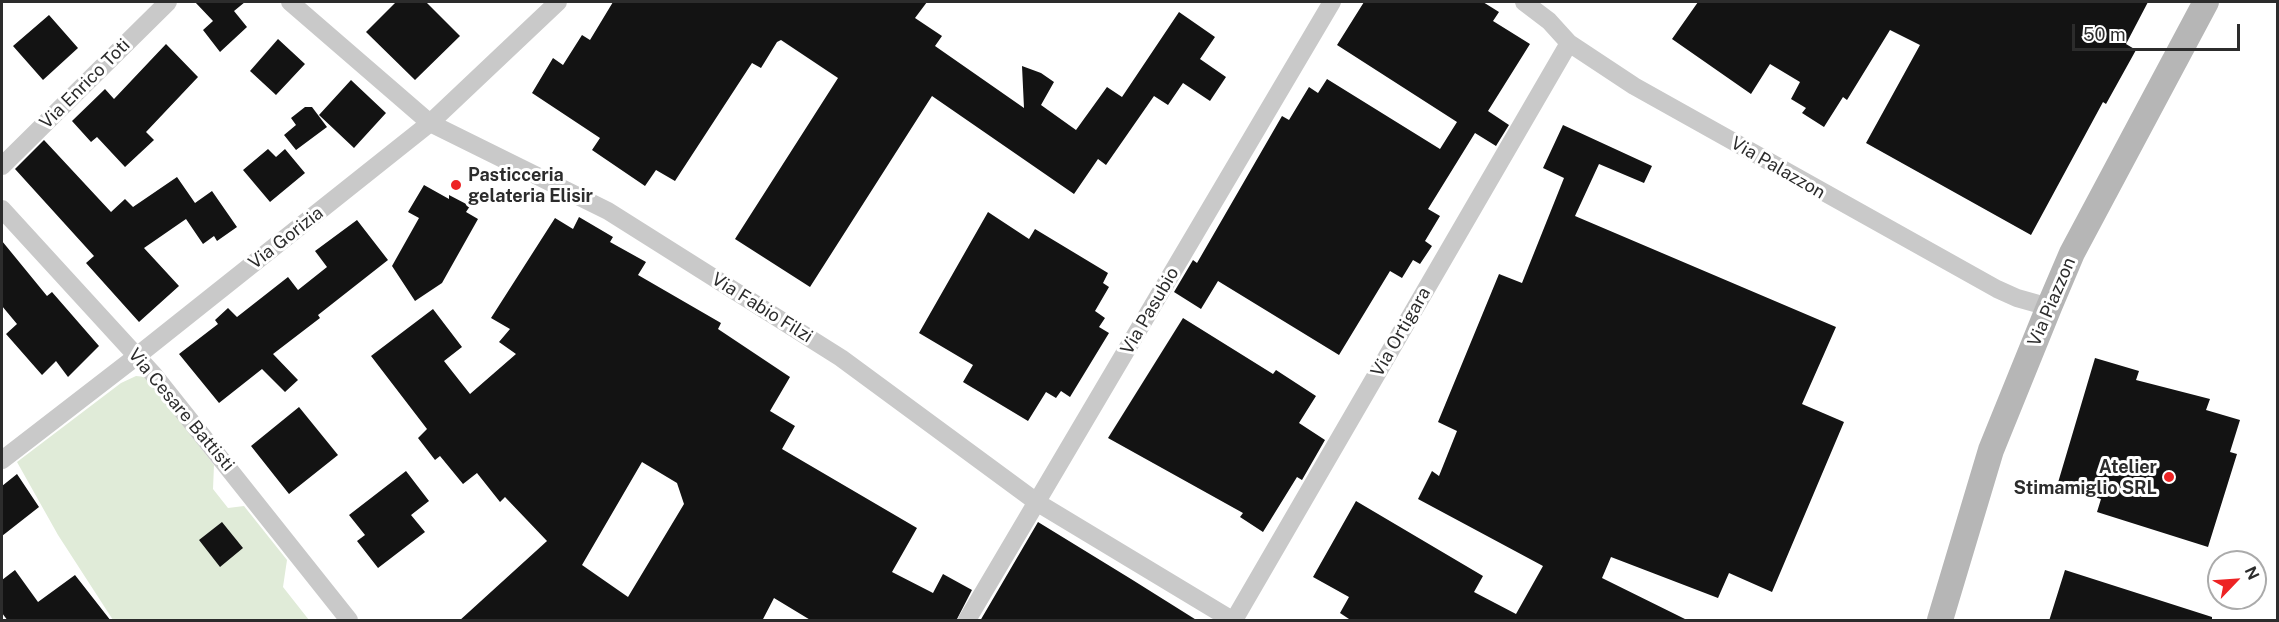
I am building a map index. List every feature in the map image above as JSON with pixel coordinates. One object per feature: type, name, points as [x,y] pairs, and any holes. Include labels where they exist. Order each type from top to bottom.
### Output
[{"type":"street","name":"Via Enrico Toti","points":[[2,166],[168,2]]},
{"type":"street","name":"Via Fabio Filzi","points":[[290,2],[430,123],[608,210],[841,358],[1038,503],[1233,621]]},
{"type":"street","name":"Via Gorizia","points":[[2,460],[137,356],[430,123],[558,2]]},
{"type":"street","name":"Via Pasubio","points":[[967,621],[1332,2]]},
{"type":"street","name":"Via Palazzon","points":[[1524,2],[1549,21],[1569,43],[1634,86],[1859,214],[1997,289],[2017,298],[2049,307]]},
{"type":"street","name":"Via Piazzon","points":[[1940,621],[1991,450],[2072,253],[2206,2]]},
{"type":"street","name":"Via Ortigara","points":[[1233,621],[1569,43]]},
{"type":"street","name":"Via Cesare Battisti","points":[[2,209],[137,356],[349,621]]},
{"type":"green space","points":[[136,376],[146,377],[214,465],[213,489],[228,508],[244,506],[287,560],[283,587],[309,620],[113,620],[58,535],[17,462],[121,383]]},
{"type":"building","points":[[195,2],[245,2],[234,11],[247,27],[220,52],[203,30],[213,21]]},
{"type":"building","points":[[396,2],[426,2],[460,36],[415,80],[366,32]]},
{"type":"building","points":[[613,2],[927,2],[915,18],[942,36],[935,46],[1024,108],[1022,66],[1041,73],[1054,82],[1041,105],[1076,130],[1107,87],[1122,97],[1179,12],[1215,37],[1200,59],[1226,77],[1210,101],[1183,83],[1168,105],[1154,96],[1106,165],[1098,159],[1074,194],[932,96],[810,287],[735,239],[838,78],[781,40],[777,42],[761,68],[752,63],[675,181],[656,170],[645,186],[592,150],[600,138],[532,93],[553,58],[563,65],[582,35],[590,40]]},
{"type":"building","points":[[1364,2],[1483,2],[1499,12],[1493,21],[1530,44],[1488,111],[1509,125],[1496,146],[1475,133],[1428,209],[1440,216],[1425,241],[1432,246],[1420,264],[1413,260],[1402,278],[1390,271],[1339,355],[1218,281],[1201,309],[1174,292],[1193,260],[1197,263],[1282,116],[1289,120],[1309,87],[1318,93],[1327,79],[1440,149],[1457,122],[1337,45]]},
{"type":"building","points":[[1698,2],[2148,2],[2126,44],[2136,50],[2106,104],[2103,102],[2031,235],[1866,143],[1920,45],[1890,30],[1847,100],[1843,97],[1824,127],[1802,113],[1806,108],[1791,99],[1800,82],[1770,64],[1751,94],[1672,39]]},
{"type":"building","points":[[49,15],[78,48],[43,80],[13,46]]},
{"type":"building","points":[[278,39],[305,64],[276,95],[250,71]]},
{"type":"building","points":[[166,44],[198,77],[146,132],[154,140],[125,167],[97,137],[91,142],[72,121],[105,89],[114,99]]},
{"type":"building","points":[[351,80],[386,113],[354,148],[319,115]]},
{"type":"building","points":[[305,107],[312,107],[327,127],[296,150],[284,135],[296,125],[291,118]]},
{"type":"building","points":[[1563,125],[1652,166],[1644,183],[1599,164],[1575,216],[1836,327],[1802,404],[1844,422],[1772,592],[1729,573],[1718,598],[1611,557],[1602,578],[1689,621],[1352,621],[1340,613],[1349,597],[1313,577],[1356,501],[1483,576],[1474,592],[1516,614],[1543,566],[1418,499],[1432,471],[1439,476],[1457,431],[1438,422],[1499,274],[1522,283],[1564,178],[1543,168]]},
{"type":"building","points":[[44,140],[111,212],[125,199],[133,207],[177,177],[195,203],[212,191],[237,227],[217,241],[214,236],[203,244],[186,219],[144,248],[179,286],[139,322],[86,263],[94,256],[15,169]]},
{"type":"building","points":[[268,149],[276,157],[285,149],[305,173],[270,202],[243,170]]},
{"type":"building","points":[[424,185],[449,199],[449,195],[470,206],[466,212],[478,219],[442,283],[415,301],[392,266],[419,218],[408,212]]},
{"type":"building","points":[[988,212],[1029,239],[1035,229],[1108,273],[1103,283],[1109,287],[1095,311],[1105,318],[1099,327],[1109,333],[1070,397],[1061,391],[1056,398],[1046,392],[1028,421],[963,382],[973,365],[919,333]]},
{"type":"building","points":[[579,217],[613,237],[610,242],[646,262],[638,275],[721,323],[718,329],[790,377],[770,411],[795,426],[782,449],[917,528],[892,572],[933,593],[943,574],[972,590],[956,621],[812,621],[774,598],[762,621],[459,621],[547,541],[505,497],[500,502],[477,473],[463,484],[440,456],[435,460],[418,438],[427,429],[371,356],[433,309],[462,347],[444,361],[470,394],[516,354],[499,342],[510,329],[491,318],[555,218],[573,229]],"holes":[[[642,462],[677,483],[684,504],[628,597],[582,565]]]},
{"type":"building","points":[[357,220],[388,260],[318,315],[320,318],[273,354],[298,380],[285,392],[262,369],[219,403],[179,354],[218,324],[215,320],[228,308],[237,317],[288,277],[298,290],[327,267],[315,251]]},
{"type":"building","points":[[2,241],[47,296],[52,292],[99,346],[68,377],[56,361],[42,375],[6,334],[17,324],[2,306]]},
{"type":"building","points":[[1183,318],[1273,374],[1276,370],[1316,396],[1299,423],[1325,440],[1302,480],[1297,477],[1263,532],[1240,517],[1243,513],[1108,438]]},
{"type":"building","name":"Atelier Stimamiglio SRL","points":[[2095,358],[2139,371],[2136,380],[2210,399],[2206,410],[2240,420],[2230,452],[2237,454],[2208,547],[2097,512],[2101,499],[2057,486]]},
{"type":"building","points":[[299,407],[338,455],[289,494],[251,446]]},
{"type":"building","points":[[406,471],[429,501],[411,515],[425,532],[378,568],[357,541],[365,535],[349,515]]},
{"type":"building","points":[[17,474],[39,507],[2,536],[2,486]]},
{"type":"building","points":[[222,522],[243,548],[220,567],[199,540]]},
{"type":"building","points":[[1038,522],[1131,579],[1198,621],[980,621]]},
{"type":"building","points":[[15,570],[38,602],[75,575],[111,621],[8,621],[2,613],[2,580]]},
{"type":"building","points":[[2065,570],[2212,617],[2212,621],[2049,621]]},
{"type":"place","name":"Pasticceria gelateria Elisir","points":[[456,185]]},
{"type":"place","name":"Atelier Stimamiglio SRL","points":[[2169,477]]}]
